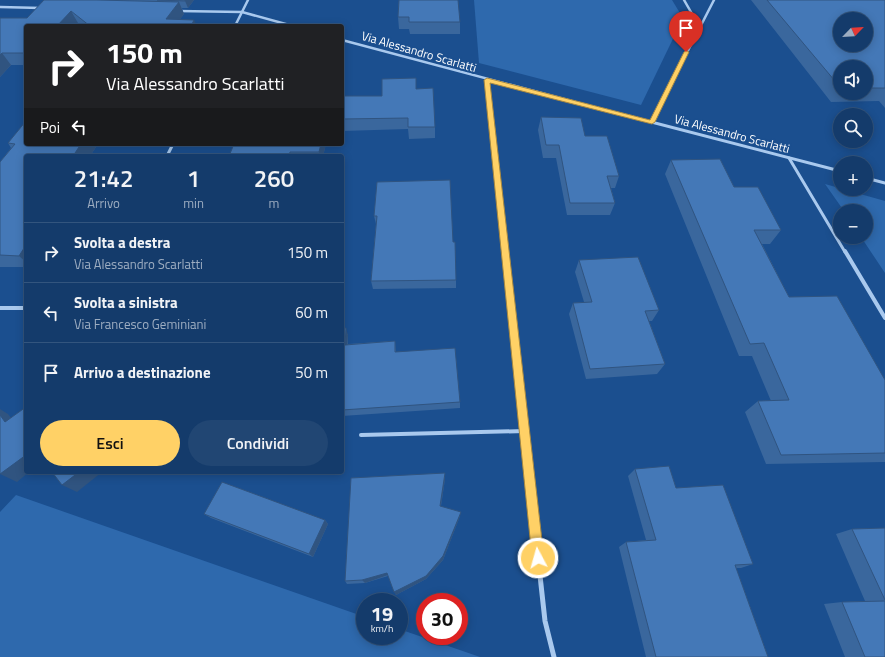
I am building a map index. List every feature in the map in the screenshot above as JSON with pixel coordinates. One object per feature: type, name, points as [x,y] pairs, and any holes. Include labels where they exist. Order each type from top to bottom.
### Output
[{"type":"street","points":[[236,24],[248,0]]},
{"type":"street","points":[[684,0],[699,26]]},
{"type":"street","points":[[652,122],[699,26],[714,0]]},
{"type":"street","points":[[0,7],[47,8]]},
{"type":"street","points":[[172,10],[242,12],[286,24]]},
{"type":"street","name":"Via Alessandro Scarlatti","points":[[344,41],[487,80],[833,169]]},
{"type":"street","points":[[487,80],[545,621],[554,657]]},
{"type":"street","points":[[789,158],[885,318]]},
{"type":"street","points":[[873,180],[885,184]]},
{"type":"street","points":[[0,308],[24,308]]},
{"type":"lane","points":[[361,435],[525,431]]},
{"type":"shaded area","points":[[474,0],[672,0],[683,18],[641,105],[479,63]]},
{"type":"shaded area","points":[[825,184],[833,186],[833,195]]},
{"type":"shaded area","points":[[833,196],[867,196],[885,201],[885,273],[866,244],[873,244],[873,204],[839,204]]},
{"type":"shaded area","points":[[16,495],[356,614],[356,645],[408,645],[408,632],[416,635],[416,645],[445,645],[480,657],[0,657],[0,512]]},
{"type":"building","points":[[44,0],[97,0],[179,2],[166,19],[194,20],[192,24],[87,24],[71,11],[59,24],[24,24],[24,53],[2,53],[0,55],[0,18],[27,18]]},
{"type":"building","points":[[157,0],[185,0],[185,1]]},
{"type":"building","points":[[399,0],[458,0],[460,22],[409,22],[409,17],[398,17]]},
{"type":"building","points":[[767,0],[885,0],[885,88],[873,88],[873,60],[833,60],[833,79]]},
{"type":"building","points":[[416,78],[416,89],[433,88],[435,127],[408,127],[408,118],[344,119],[344,96],[382,96],[382,79]]},
{"type":"building","points":[[541,117],[581,118],[585,136],[607,136],[619,176],[607,176],[615,203],[570,203],[559,145],[546,145]]},
{"type":"building","points":[[24,123],[24,146],[80,146],[74,154],[24,154],[24,248],[19,256],[0,255],[0,162],[15,144],[8,143]]},
{"type":"building","points":[[233,146],[320,146],[319,152],[290,152],[290,154],[230,154]]},
{"type":"building","points":[[720,159],[734,187],[758,187],[781,230],[754,230],[789,297],[837,296],[885,380],[885,453],[781,455],[758,401],[789,400],[764,343],[750,344],[671,160]]},
{"type":"building","points":[[450,180],[453,242],[455,242],[456,280],[371,281],[377,216],[374,216],[377,182]]},
{"type":"building","points":[[638,257],[659,310],[645,311],[665,364],[590,369],[573,303],[592,302],[579,260]]},
{"type":"building","points":[[344,328],[346,328],[345,345],[395,341],[395,352],[455,348],[460,402],[344,410]]},
{"type":"building","points":[[24,408],[24,456],[0,474],[0,415],[5,422]]},
{"type":"building","points":[[669,466],[676,488],[723,485],[753,564],[735,565],[768,657],[656,657],[626,542],[656,540],[635,469]]},
{"type":"building","points":[[445,473],[440,506],[461,512],[443,556],[426,576],[394,592],[387,573],[362,580],[345,581],[351,478]]},
{"type":"building","points":[[54,474],[76,474],[62,485]]},
{"type":"building","points":[[222,482],[325,520],[309,554],[204,514]]},
{"type":"building","points":[[885,528],[885,600],[852,529]]},
{"type":"building","points":[[885,601],[885,657],[865,657],[842,602]]},
{"type":"route","points":[[538,558],[487,80],[652,122],[686,52]]}]
